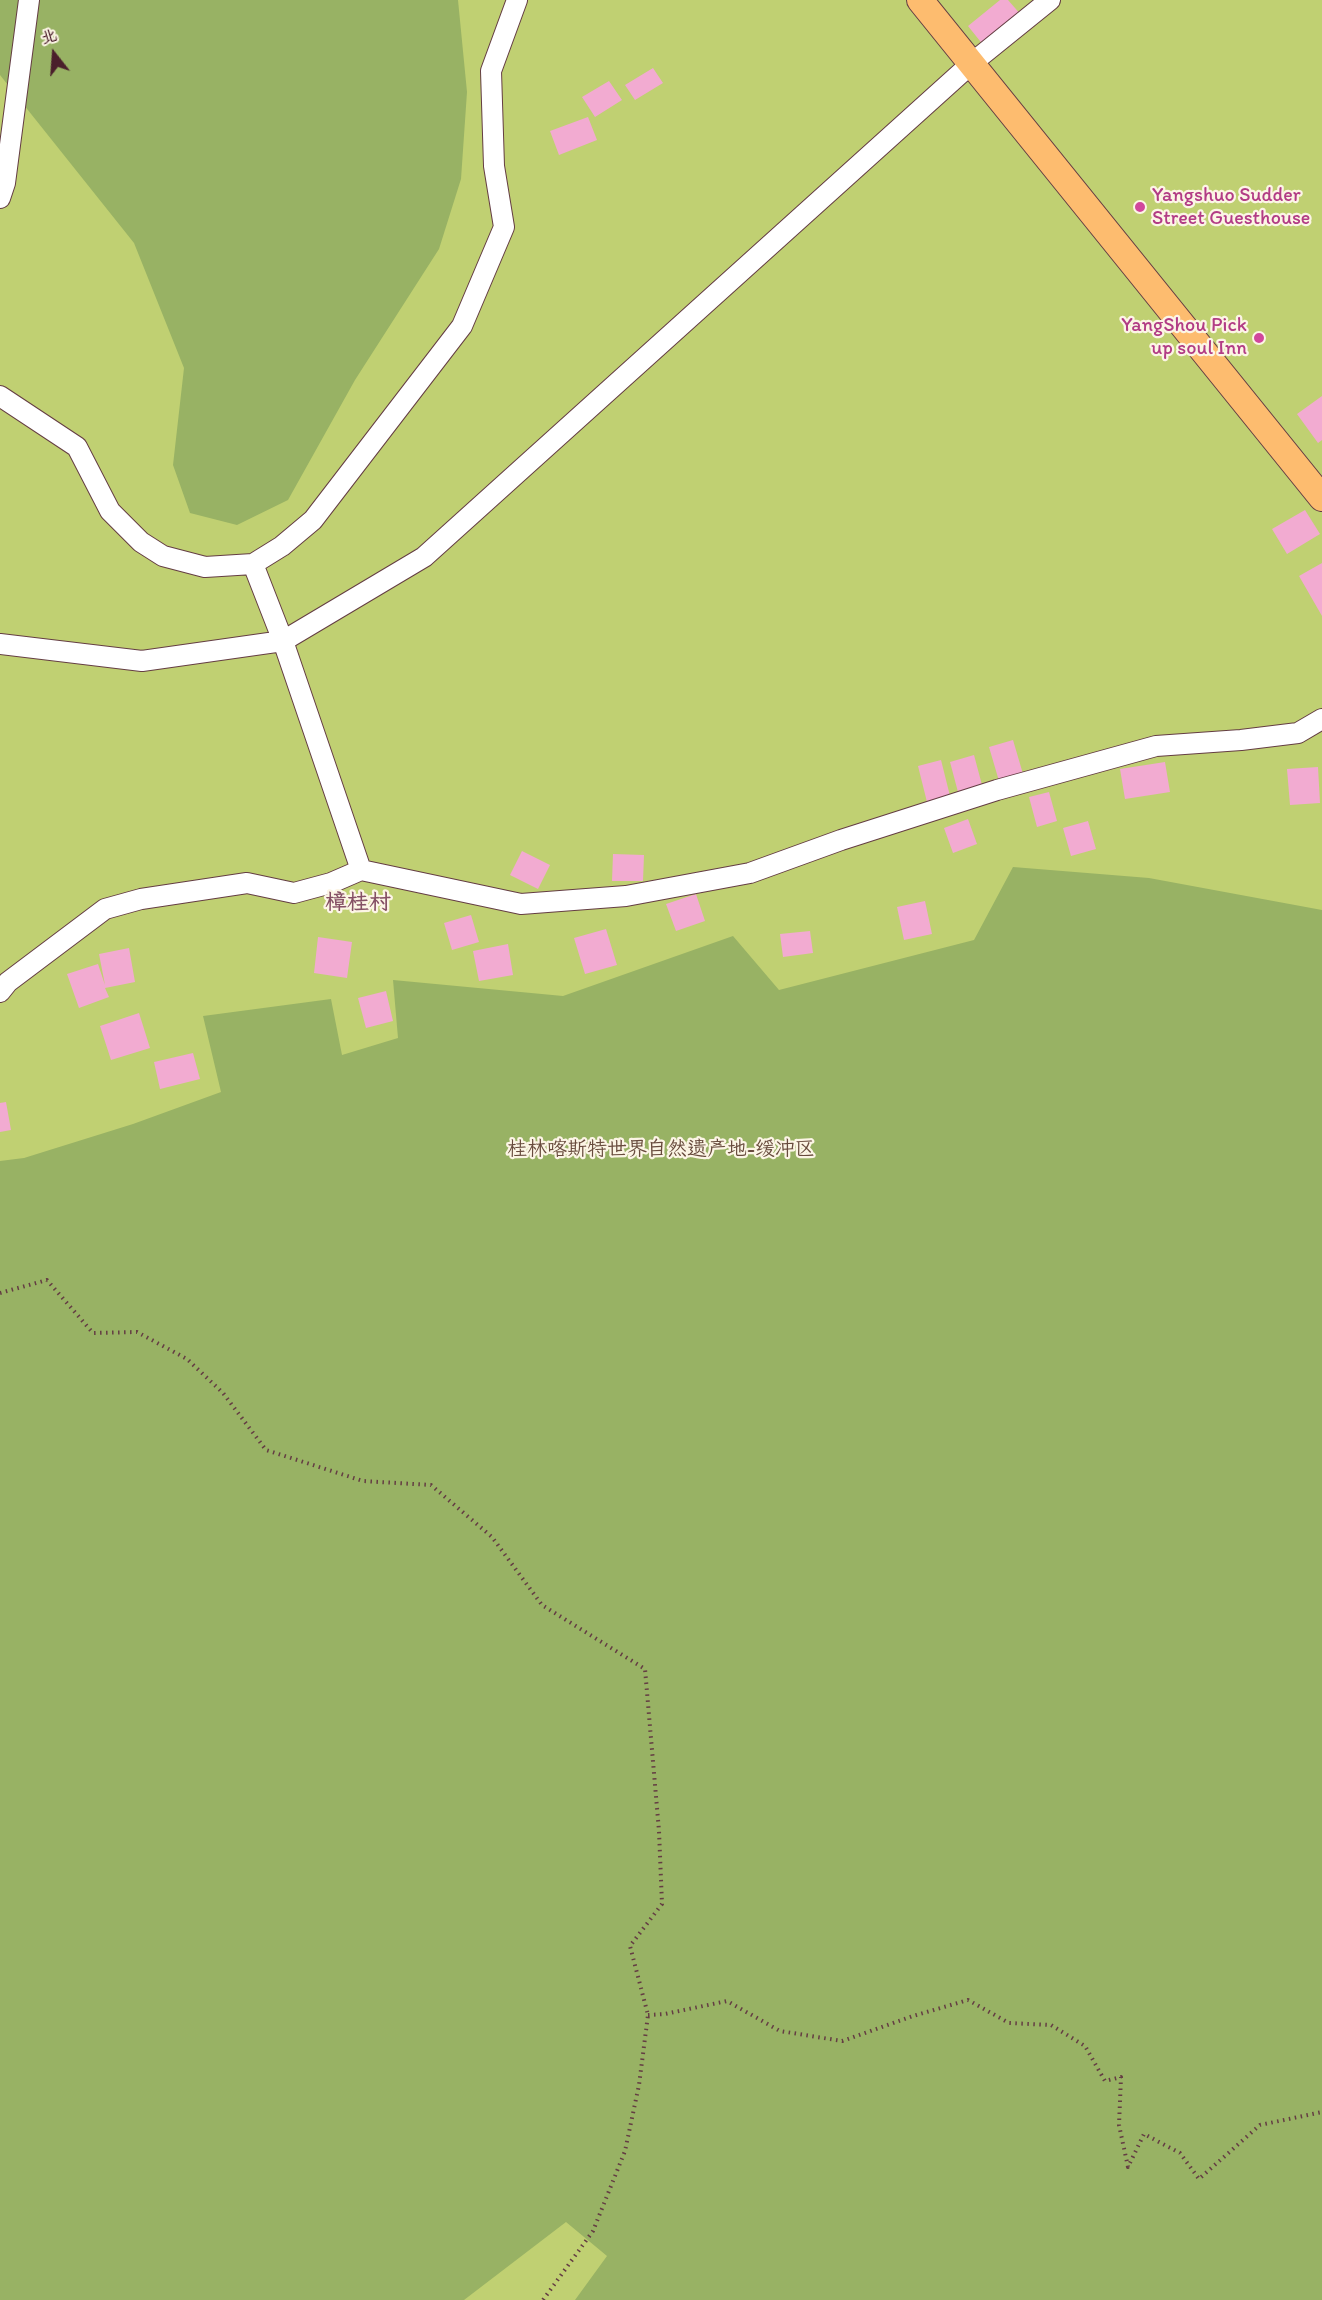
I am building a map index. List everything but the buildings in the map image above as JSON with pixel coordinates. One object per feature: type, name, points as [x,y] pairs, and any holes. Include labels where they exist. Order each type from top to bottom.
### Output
[{"type":"main road","points":[[920,0],[1322,498]]},
{"type":"street","points":[[0,198],[5,183],[29,0]]},
{"type":"street","points":[[0,396],[77,447],[110,511],[141,542],[163,556],[205,567],[253,564],[282,546],[313,520],[462,326],[504,227],[494,166],[491,71],[517,0]]},
{"type":"street","points":[[0,644],[142,661],[283,641],[424,557],[972,63],[1050,0]]},
{"type":"street","points":[[253,564],[283,641],[361,870]]},
{"type":"street","points":[[0,992],[8,982],[105,909],[141,899],[248,883],[294,893],[331,883],[361,870],[521,904],[626,896],[750,873],[841,840],[986,794],[1156,746],[1298,733],[1322,719]]},
{"type":"path","points":[[0,1293],[47,1280],[93,1333],[137,1332],[187,1359],[223,1392],[266,1449],[363,1481],[431,1485],[492,1537],[542,1605],[645,1669],[659,1831],[662,1904],[630,1946],[648,2015],[639,2085],[625,2151],[593,2231],[543,2300]]},
{"type":"path","points":[[648,2015],[665,2014],[727,2001],[780,2031],[842,2041],[913,2016],[968,2000],[1009,2023],[1051,2025],[1085,2046],[1105,2082],[1121,2077],[1119,2125],[1128,2167],[1144,2134],[1180,2153],[1199,2179],[1260,2125],[1322,2112]]},
{"type":"green space","name":"桂林喀斯特世界自然遗产地-缓冲区","points":[[0,0],[1322,0],[1322,2300],[0,2300]]},
{"type":"green space","points":[[0,0],[458,0],[467,92],[461,179],[439,249],[355,380],[288,500],[237,525],[190,513],[173,465],[184,368],[134,243],[0,75]]},
{"type":"green space","points":[[1013,867],[1149,878],[1322,910],[1322,2300],[575,2300],[607,2256],[566,2222],[464,2300],[0,2300],[0,1161],[24,1158],[133,1124],[221,1092],[203,1016],[331,999],[342,1055],[398,1038],[393,980],[563,996],[733,936],[779,990],[974,940]]},
{"type":"place","name":"Yangshuo Sudder Street Guesthouse","points":[[1140,207]]},
{"type":"place","name":"YangShou Pick up soul Inn","points":[[1259,338]]},
{"type":"district","name":"樟桂村","points":[[358,903]]}]
